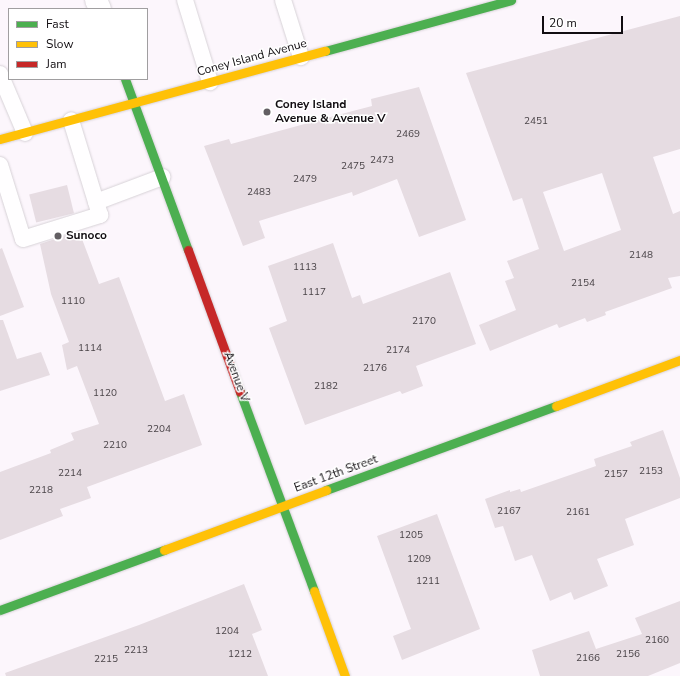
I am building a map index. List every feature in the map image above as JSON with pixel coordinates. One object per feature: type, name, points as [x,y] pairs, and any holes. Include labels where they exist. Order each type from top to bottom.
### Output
[{"type":"street","name":"Coney Island Avenue","points":[[0,139],[511,0]]},
{"type":"street","name":"Avenue V","points":[[125,80],[345,676]]},
{"type":"street","name":"East 12th Street","points":[[0,610],[680,360]]},
{"type":"lane","points":[[185,0],[210,82]]},
{"type":"lane","points":[[283,0],[301,57]]},
{"type":"lane","points":[[0,74],[25,132]]},
{"type":"lane","points":[[0,165],[23,239],[100,215],[71,120]]},
{"type":"lane","points":[[96,202],[162,177]]},
{"type":"building","points":[[680,16],[680,149],[653,157],[673,214],[680,211],[680,276],[668,278],[672,288],[605,312],[606,315],[587,322],[585,318],[559,328],[557,324],[490,351],[479,325],[516,310],[505,281],[514,278],[507,261],[539,249],[522,198],[513,201],[466,73]],"holes":[[[602,173],[621,230],[564,251],[543,192]]]},
{"type":"building","points":[[419,87],[466,220],[419,237],[397,179],[353,196],[352,192],[259,221],[265,238],[243,246],[204,146],[229,139],[231,144],[372,106],[371,99]]},
{"type":"building","points":[[67,185],[74,213],[36,223],[29,194]]},
{"type":"building","points":[[79,231],[99,284],[119,277],[165,401],[184,394],[202,445],[87,487],[91,498],[60,509],[63,516],[0,540],[0,472],[51,453],[50,450],[74,440],[71,433],[99,424],[77,366],[67,370],[62,345],[69,342],[51,294],[40,244]]},
{"type":"building","points":[[333,243],[352,298],[360,295],[363,304],[450,272],[476,344],[416,366],[423,386],[402,394],[400,391],[305,425],[269,328],[287,321],[268,266]]},
{"type":"building","points":[[2,248],[24,307],[0,316],[0,249]]},
{"type":"building","points":[[0,320],[3,320],[17,359],[41,352],[50,375],[0,391]]},
{"type":"building","points":[[663,430],[680,478],[680,498],[625,519],[634,545],[597,559],[608,586],[574,600],[571,592],[550,601],[532,555],[515,561],[503,526],[495,528],[485,499],[510,490],[510,492],[520,489],[521,492],[596,466],[594,459],[632,446],[630,442]]},
{"type":"building","points":[[437,514],[480,629],[402,660],[393,636],[411,629],[377,536]]},
{"type":"building","points":[[244,584],[262,630],[252,634],[268,676],[6,676],[5,673],[139,625]]},
{"type":"building","points":[[680,601],[680,663],[648,676],[540,676],[532,650],[589,631],[596,649],[642,634],[635,618]]},
{"type":"traffic: fast","points":[[325,51],[511,0]]},
{"type":"traffic: fast","points":[[125,80],[188,250]]},
{"type":"traffic: fast","points":[[240,392],[314,591]]},
{"type":"traffic: fast","points":[[326,490],[556,406]]},
{"type":"traffic: fast","points":[[0,610],[164,550]]},
{"type":"traffic: slow","points":[[0,139],[325,51]]},
{"type":"traffic: slow","points":[[556,406],[680,360]]},
{"type":"traffic: slow","points":[[164,550],[326,490]]},
{"type":"traffic: slow","points":[[314,591],[345,676]]},
{"type":"traffic: jam","points":[[188,250],[240,392]]},
{"type":"place","name":"Coney Island Avenue & Avenue V","points":[[267,112]]},
{"type":"place","name":"Sunoco","points":[[58,236]]}]
